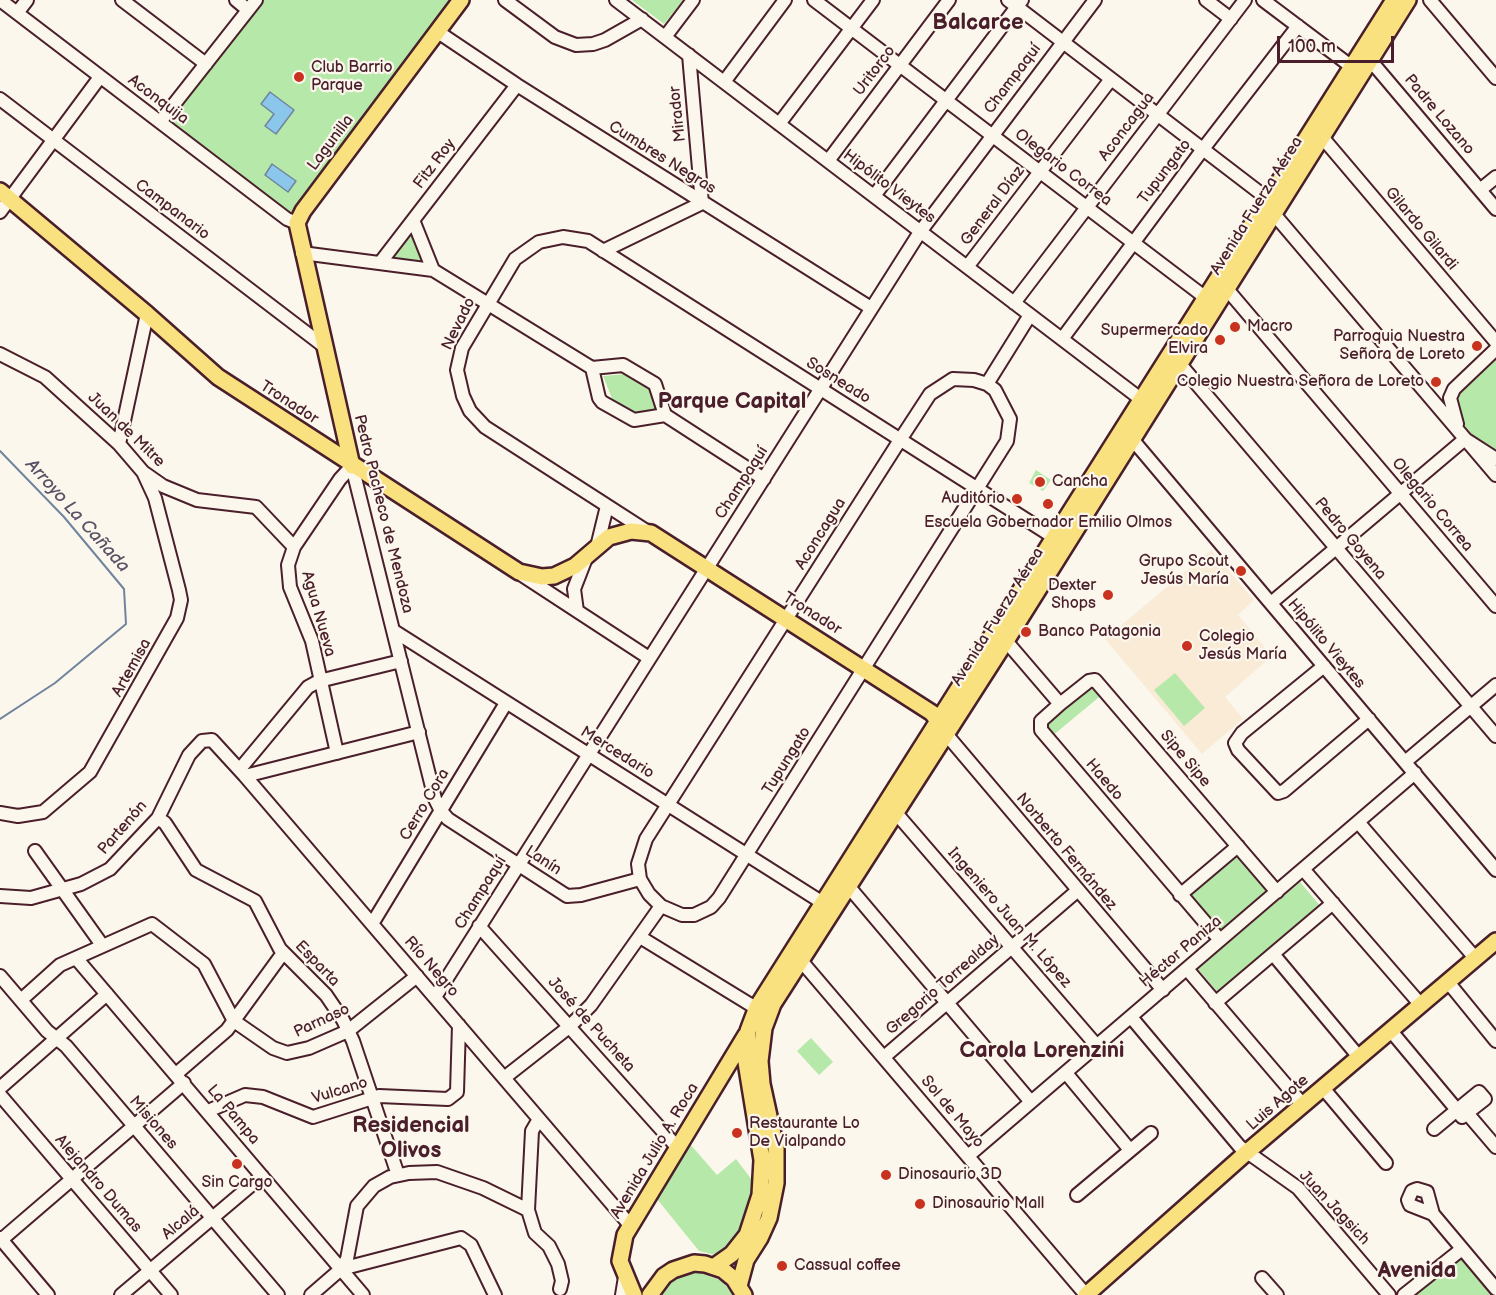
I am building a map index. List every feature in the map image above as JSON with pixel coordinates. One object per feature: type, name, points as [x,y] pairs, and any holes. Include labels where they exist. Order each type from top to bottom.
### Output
[{"type":"main road","name":"Lagunilla","points":[[297,224],[303,211],[461,0]]},
{"type":"main road","name":"Avenida Fuerza Aérea","points":[[797,955],[849,887],[897,813],[943,728],[1055,538],[1179,363],[1226,288],[1352,67],[1394,0]]},
{"type":"main road","name":"Avenida Fuerza Aérea","points":[[715,1266],[732,1254],[747,1235],[755,1214],[762,1178],[760,1145],[747,1079],[748,1031],[781,990],[823,903],[1006,640],[1129,431],[1142,400],[1206,298],[1322,137],[1408,0]]},
{"type":"main road","name":"Tronador","points":[[5,195],[147,314],[218,378],[519,572],[542,577],[554,576],[566,572],[617,533],[639,531],[651,533],[865,669],[943,728]]},
{"type":"main road","name":"Pedro Pacheco de Mendoza","points":[[297,224],[352,466]]},
{"type":"main road","name":"Luis Agote","points":[[1086,1295],[1246,1153],[1496,941]]},
{"type":"main road","name":"Avenida Fuerza Aérea","points":[[741,1290],[746,1260],[760,1238],[768,1218],[776,1183],[776,1148],[760,1072],[762,1011]]},
{"type":"main road","name":"Avenida Julio A. Roca","points":[[634,1295],[625,1277],[621,1253],[630,1225],[748,1031]]},
{"type":"main road","points":[[650,1295],[656,1284],[673,1270],[694,1263],[715,1266],[729,1274],[741,1290]]},
{"type":"street","name":"Aconquija","points":[[0,0],[287,219],[297,224]]},
{"type":"street","points":[[17,13],[27,0]]},
{"type":"street","points":[[122,0],[206,64]]},
{"type":"street","points":[[160,122],[252,5],[236,0]]},
{"type":"street","points":[[505,0],[555,37],[576,45],[593,44],[605,40],[642,19]]},
{"type":"street","name":"Hipólito Vieytes","points":[[618,0],[1142,400]]},
{"type":"street","points":[[665,37],[693,0]]},
{"type":"street","points":[[724,82],[785,0]]},
{"type":"street","name":"Olegario Correa","points":[[814,0],[1206,298]]},
{"type":"street","points":[[779,124],[873,0]]},
{"type":"street","name":"Uritorco","points":[[828,161],[949,0]]},
{"type":"street","name":"Champaquí","points":[[435,996],[822,390],[920,232],[1095,0]]},
{"type":"street","points":[[1206,0],[1231,19]]},
{"type":"street","name":"Aconcagua","points":[[1014,303],[1245,0]]},
{"type":"street","points":[[1263,0],[1352,67],[1369,62]]},
{"type":"street","points":[[1430,0],[1496,78]]},
{"type":"street","points":[[874,196],[1016,2],[1062,42],[1203,149],[1271,206],[1496,476]]},
{"type":"street","name":"Tupungato","points":[[1062,339],[1203,149],[1298,26]]},
{"type":"street","name":"Cumbres Negras","points":[[438,32],[702,203],[871,308]]},
{"type":"street","name":"Mirador","points":[[689,55],[702,203]]},
{"type":"street","name":"Padre Lozano","points":[[1369,62],[1496,209]]},
{"type":"street","points":[[0,212],[5,195],[55,141],[100,76]]},
{"type":"street","name":"General Díaz","points":[[967,267],[1111,79]]},
{"type":"street","name":"Fitz Roy","points":[[380,263],[517,85]]},
{"type":"street","name":"Campanario","points":[[0,99],[325,347]]},
{"type":"street","name":"Gilardo Gilardi","points":[[1322,137],[1496,342]]},
{"type":"street","points":[[1480,190],[1496,177]]},
{"type":"street","points":[[603,251],[702,203]]},
{"type":"street","points":[[413,220],[433,270]]},
{"type":"street","name":"Nevado","points":[[603,251],[588,242],[573,237],[539,242],[515,259],[488,301],[458,358],[457,370],[465,404],[485,427],[607,506]]},
{"type":"street","name":"Sosneado","points":[[603,251],[1055,538]]},
{"type":"street","points":[[302,253],[433,270],[488,301],[592,368],[623,365],[655,384],[665,415],[764,479]]},
{"type":"street","name":"Olegario Correa","points":[[1226,288],[1496,606]]},
{"type":"street","points":[[119,444],[147,314]]},
{"type":"street","points":[[987,384],[1030,315]]},
{"type":"street","points":[[1496,349],[1462,379],[1450,398],[1451,410],[1465,439],[1496,459]]},
{"type":"street","name":"Juan de Mitre","points":[[0,354],[38,371],[119,444],[143,472],[163,486],[186,497],[256,507],[294,547]]},
{"type":"street","name":"Pedro Goyena","points":[[1179,363],[1496,736]]},
{"type":"street","points":[[592,368],[602,402],[634,420],[665,415]]},
{"type":"street","name":"Aconcagua","points":[[640,879],[639,855],[668,804],[930,394],[945,382],[962,378],[987,384]]},
{"type":"street","name":"Tupungato","points":[[661,906],[682,915],[694,915],[711,907],[748,855],[865,669],[1007,441],[1009,431],[1006,408],[1000,397],[987,384]]},
{"type":"street","name":"Hipólito Vieytes","points":[[1129,431],[1496,870]]},
{"type":"street","points":[[1271,603],[1465,439]]},
{"type":"street","name":"Agua Nueva","points":[[337,753],[319,681],[312,641],[288,579],[288,559],[340,479],[352,466]]},
{"type":"street","name":"Pedro Pacheco de Mendoza","points":[[352,466],[435,799],[441,812]]},
{"type":"street","name":"Artemisa","points":[[0,813],[18,816],[44,812],[90,772],[177,618],[181,600],[179,590],[154,498],[143,472]]},
{"type":"street","points":[[577,611],[574,589],[592,552],[607,506]]},
{"type":"street","name":"Tronador","points":[[607,506],[651,533]]},
{"type":"street","points":[[519,572],[649,658]]},
{"type":"street","name":"Mercedario","points":[[394,631],[823,903]]},
{"type":"street","points":[[1006,640],[1060,704]]},
{"type":"street","points":[[243,772],[308,687],[319,681],[401,661]]},
{"type":"street","points":[[1324,666],[1242,733],[1235,743],[1238,750],[1278,793],[1284,791],[1369,719]]},
{"type":"street","name":"Sipe Sipe","points":[[1060,704],[1089,681],[1095,680],[1277,892]]},
{"type":"street","points":[[1405,762],[1496,685]]},
{"type":"street","name":"Cerro Cora","points":[[372,924],[506,702]]},
{"type":"street","name":"Haedo","points":[[1060,704],[1041,721],[1041,730],[1220,940]]},
{"type":"street","name":"Norberto Fernández","points":[[943,728],[1077,891],[1163,990]]},
{"type":"street","points":[[243,772],[337,753],[419,732]]},
{"type":"street","name":"Río Negro","points":[[202,741],[218,743],[630,1225]]},
{"type":"street","name":"Partenón","points":[[0,896],[31,898],[81,884],[110,869],[158,818],[189,755],[202,741]]},
{"type":"street","name":"Héctor Paniza","points":[[968,1156],[1415,773]]},
{"type":"street","name":"Lanín","points":[[441,812],[448,819],[567,896],[581,895],[640,879]]},
{"type":"street","name":"Ingeniero Juan M. López","points":[[897,813],[1097,1046]]},
{"type":"street","name":"Esparta","points":[[158,818],[165,823],[196,870],[255,901],[283,953],[319,986],[348,1031],[398,1175]]},
{"type":"street","points":[[1358,822],[1476,958]]},
{"type":"street","points":[[1180,895],[1238,846]]},
{"type":"street","points":[[35,851],[102,945]]},
{"type":"street","points":[[1303,869],[1421,1005]]},
{"type":"street","points":[[504,1078],[569,1027],[591,1005],[640,937],[661,906],[648,894],[640,879]]},
{"type":"street","points":[[849,887],[1031,1102]]},
{"type":"street","name":"Gregorio Torrealday","points":[[884,1058],[1077,891]]},
{"type":"street","points":[[1215,1003],[1333,903]]},
{"type":"street","points":[[21,1000],[53,969],[152,924],[204,964],[234,1020]]},
{"type":"street","name":"José de Pucheta","points":[[479,926],[677,1147]]},
{"type":"street","points":[[640,937],[762,1011]]},
{"type":"street","points":[[48,1295],[0,1240],[135,1127],[234,1020],[283,953]]},
{"type":"street","points":[[1273,954],[1359,1057]]},
{"type":"street","name":"Sol de Mayo","points":[[797,955],[1086,1295]]},
{"type":"street","name":"La Pampa","points":[[76,958],[363,1295]]},
{"type":"street","points":[[1187,969],[1303,1105]]},
{"type":"street","name":"Misiones","points":[[0,976],[135,1127],[278,1295]]},
{"type":"street","name":"Parnaso","points":[[234,1020],[273,1048],[286,1053],[309,1047],[348,1031],[417,976]]},
{"type":"street","points":[[1448,982],[1496,1041]]},
{"type":"street","points":[[0,1088],[107,994]]},
{"type":"street","points":[[1131,1017],[1246,1153]]},
{"type":"street","name":"Vulcano","points":[[208,1111],[233,1099],[254,1095],[313,1118],[385,1096],[448,1099],[457,1092],[459,1025]]},
{"type":"street","points":[[1391,1031],[1496,1147]]},
{"type":"street","points":[[1066,1073],[1130,1150]]},
{"type":"street","points":[[1323,1088],[1386,1163]]},
{"type":"street","name":"Alejandro Dumas","points":[[0,1095],[171,1295]]},
{"type":"street","points":[[1434,1129],[1462,1112]]},
{"type":"street","points":[[539,1119],[532,1131],[528,1209],[535,1233],[549,1246],[558,1264],[562,1281],[560,1289]]},
{"type":"street","points":[[1077,1196],[1151,1133]]},
{"type":"street","name":"Juan Jagsich","points":[[1246,1153],[1298,1188],[1389,1295]]},
{"type":"street","points":[[311,1295],[341,1269],[347,1259],[357,1206],[374,1186],[398,1175],[438,1172],[483,1188],[528,1209]]},
{"type":"street","name":"Alcalá","points":[[121,1295],[262,1176]]},
{"type":"street","points":[[1433,1214],[1496,1290]]},
{"type":"street","points":[[341,1269],[461,1238],[471,1245],[495,1295]]},
{"type":"street","points":[[1404,1295],[1462,1249]]},
{"type":"street","points":[[622,1295],[625,1277]]},
{"type":"street","points":[[1262,1278],[1277,1295]]},
{"type":"shaded area","name":"Colegio Jesús María","points":[[1211,550],[1254,600],[1238,615],[1272,656],[1225,697],[1243,719],[1202,754],[1105,639]]},
{"type":"green space","name":"Club Barrio Parque","points":[[263,0],[453,0],[290,213],[170,122]]},
{"type":"green space","points":[[632,0],[683,0],[664,24]]},
{"type":"green space","points":[[410,233],[423,263],[391,256]]},
{"type":"green space","points":[[1496,357],[1496,454],[1468,436],[1460,421],[1456,399],[1460,388]]},
{"type":"green space","points":[[626,374],[655,391],[658,412],[635,415],[613,401],[603,376]]},
{"type":"green space","name":"Cancha","points":[[1036,470],[1051,480],[1043,491],[1029,483]]},
{"type":"green space","points":[[1175,673],[1205,708],[1184,726],[1154,690]]},
{"type":"green space","points":[[1088,684],[1104,693],[1051,737],[1045,730],[1046,721]]},
{"type":"green space","points":[[1236,854],[1269,891],[1220,935],[1187,897]]},
{"type":"green space","points":[[1300,882],[1322,908],[1220,995],[1198,969]]},
{"type":"green space","points":[[811,1038],[833,1062],[819,1075],[797,1051]]},
{"type":"green space","points":[[690,1144],[717,1175],[736,1159],[755,1184],[749,1209],[740,1230],[719,1256],[699,1251],[657,1199]]},
{"type":"green space","points":[[1454,1256],[1464,1257],[1492,1292],[1491,1295],[1404,1295]]},
{"type":"green space","points":[[698,1272],[722,1281],[733,1295],[660,1295],[673,1279]]},
{"type":"water","points":[[270,92],[294,110],[276,134],[265,126],[274,114],[261,104]]},
{"type":"water","points":[[272,164],[296,181],[288,192],[265,175]]},
{"type":"waterway","name":"Arroyo La Cañada","points":[[0,451],[64,517],[124,589],[126,624],[55,683],[0,719]]},
{"type":"place","name":"Club Barrio Parque","points":[[299,77]]},
{"type":"place","name":"Macro","points":[[1235,327]]},
{"type":"place","name":"Supermercado Elvira","points":[[1220,340]]},
{"type":"place","name":"Parroquia Nuestra Señora de Loreto","points":[[1477,346]]},
{"type":"place","name":"Colegio Nuestra Señora de Loreto","points":[[1436,382]]},
{"type":"place","name":"Cancha","points":[[1040,482]]},
{"type":"place","name":"Auditório","points":[[1017,499]]},
{"type":"place","name":"Escuela Gobernador Emilio Olmos","points":[[1048,504]]},
{"type":"place","name":"Grupo Scout Jesús María","points":[[1241,571]]},
{"type":"place","name":"Dexter Shops","points":[[1108,595]]},
{"type":"place","name":"Banco Patagonia","points":[[1026,632]]},
{"type":"place","name":"Colegio Jesús María","points":[[1187,646]]},
{"type":"place","name":"Restaurante Lo De Vialpando","points":[[737,1133]]},
{"type":"place","name":"Sin Cargo","points":[[237,1164]]},
{"type":"place","name":"Dinosaurio 3D","points":[[886,1175]]},
{"type":"place","name":"Dinosaurio Mall","points":[[920,1204]]},
{"type":"place","name":"Cassual coffee","points":[[782,1266]]},
{"type":"district","name":"Balcarce","points":[[978,23]]},
{"type":"district","name":"Parque Capital","points":[[732,402]]},
{"type":"district","name":"Carola Lorenzini","points":[[1042,1051]]},
{"type":"district","name":"Residencial Olivos","points":[[411,1138]]},
{"type":"district","name":"Avenida","points":[[1417,1271]]}]
